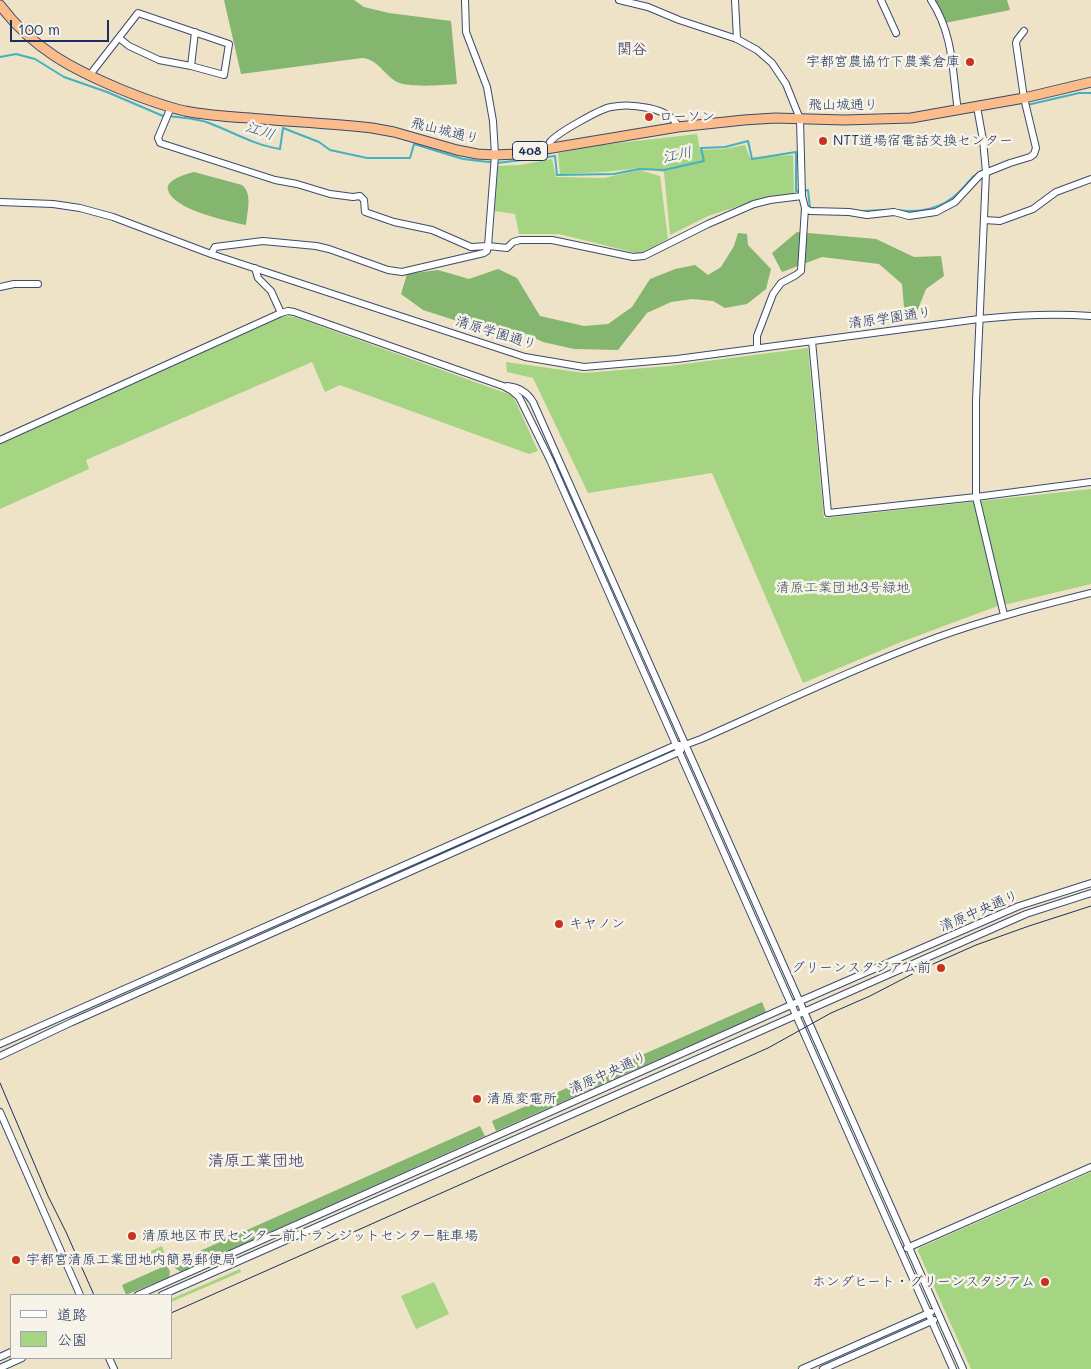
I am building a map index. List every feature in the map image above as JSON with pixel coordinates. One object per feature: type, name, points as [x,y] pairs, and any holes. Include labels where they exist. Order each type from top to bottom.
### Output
[{"type":"highway","name":"飛山城通り","points":[[0,6],[15,23],[46,51],[89,76],[147,100],[186,111],[222,116],[372,128],[464,151],[495,155],[516,154],[678,127],[744,120],[775,118],[892,120],[911,118],[1024,98],[1091,82]]},
{"type":"street","points":[[211,254],[215,247],[264,241],[329,249],[388,270],[402,272],[487,251],[495,155],[493,121],[487,87],[466,32],[465,0]]},
{"type":"street","points":[[619,0],[648,6],[679,20],[737,39],[757,50],[772,63],[786,84],[800,119],[802,196],[805,208],[800,271],[781,283],[773,294],[757,336],[757,348]]},
{"type":"street","points":[[734,0],[737,39]]},
{"type":"street","points":[[881,0],[896,34]]},
{"type":"street","points":[[931,0],[944,24],[950,46],[958,111]]},
{"type":"street","points":[[89,76],[138,13],[229,44],[224,75],[159,60],[129,46],[119,38]]},
{"type":"street","points":[[191,66],[195,32]]},
{"type":"street","points":[[805,208],[810,211],[849,212],[867,215],[894,212],[909,216],[936,212],[955,202],[986,172],[1034,154],[1036,148],[1024,98],[1016,42],[1024,32]]},
{"type":"street","points":[[547,149],[549,143],[556,136],[599,111],[620,105],[643,107],[659,111],[672,118],[678,127]]},
{"type":"street","points":[[171,107],[158,138],[160,143],[275,180],[297,184],[330,194],[360,196],[364,200],[365,212],[394,222],[432,230],[471,247],[507,248],[513,242],[520,240],[552,240],[633,256],[644,256],[708,224],[754,204],[802,196]]},
{"type":"street","points":[[977,107],[984,140],[986,172],[976,401],[976,497],[1004,615]]},
{"type":"street","points":[[984,220],[1000,221],[1033,209],[1056,192],[1091,179]]},
{"type":"street","name":"清原学園通り","points":[[0,202],[53,204],[80,208],[120,219],[211,254],[525,357],[584,367],[677,359],[979,318],[1061,314],[1091,316]]},
{"type":"street","points":[[255,268],[258,278],[271,291],[281,313]]},
{"type":"street","points":[[0,287],[14,284],[38,284]]},
{"type":"street","points":[[0,438],[281,313],[288,312],[294,312],[503,386],[517,388],[530,396],[963,1369]]},
{"type":"street","points":[[812,341],[828,513],[1091,482]]},
{"type":"street","points":[[503,386],[516,394],[523,405],[550,460],[953,1369]]},
{"type":"street","points":[[0,1044],[676,745],[685,745],[904,650],[1004,615],[1091,593]]},
{"type":"street","points":[[0,1056],[99,1010],[679,752],[685,745]]},
{"type":"street","name":"清原中央通り","points":[[140,1294],[800,1001],[1019,906],[1091,883]]},
{"type":"street","name":"清原中央通り","points":[[164,1294],[1026,914],[1091,893]]},
{"type":"street","points":[[0,1112],[80,1294]]},
{"type":"street","points":[[901,1251],[1091,1167]]},
{"type":"street","points":[[802,1369],[936,1309]]},
{"type":"street","points":[[823,1369],[940,1317]]},
{"type":"street","points":[[0,1368],[20,1359]]},
{"type":"green space","points":[[224,0],[354,0],[364,7],[389,13],[451,21],[457,84],[427,86],[403,84],[392,79],[377,64],[362,58],[241,74]]},
{"type":"green space","points":[[930,0],[1007,0],[1010,10],[940,24]]},
{"type":"green space","points":[[697,134],[700,150],[723,149],[745,145],[750,158],[793,155],[794,195],[755,201],[708,216],[670,235],[664,172],[640,168],[560,174],[558,153],[601,145]]},
{"type":"green space","points":[[552,159],[556,177],[604,178],[639,170],[660,176],[668,239],[640,254],[559,234],[519,234],[515,214],[495,211],[496,166],[520,165]]},
{"type":"green space","points":[[194,172],[242,185],[248,198],[246,225],[202,214],[190,209],[172,197],[168,190],[170,183],[177,178]]},
{"type":"green space","points":[[797,232],[876,239],[914,257],[941,256],[944,276],[926,289],[914,319],[905,319],[902,284],[879,264],[822,257],[782,272],[772,253]]},
{"type":"green space","points":[[738,233],[747,234],[748,245],[771,269],[766,289],[747,304],[725,308],[713,301],[692,299],[671,302],[647,313],[618,350],[574,349],[543,342],[520,331],[476,327],[423,310],[401,294],[407,274],[438,270],[469,279],[498,269],[517,278],[540,316],[584,326],[608,324],[632,307],[650,279],[675,269],[695,265],[708,275],[721,267],[734,246]]},
{"type":"green space","points":[[284,316],[295,317],[511,395],[538,451],[529,454],[340,385],[325,392],[312,362],[86,460],[89,469],[0,509],[0,444]]},
{"type":"green space","name":"清原工業団地3号緑地","points":[[808,348],[824,518],[1091,489],[1091,584],[995,607],[901,642],[803,683],[712,473],[588,493],[533,378],[507,372],[506,362],[584,373],[669,366]]},
{"type":"green space","points":[[762,1002],[766,1012],[496,1131],[492,1121]]},
{"type":"green space","points":[[480,1126],[485,1136],[181,1272],[176,1269],[173,1263]]},
{"type":"green space","points":[[1091,1172],[1091,1369],[971,1369],[918,1251],[919,1248]]},
{"type":"green space","points":[[162,1246],[165,1255],[145,1263],[131,1265],[152,1255],[151,1251]]},
{"type":"green space","points":[[167,1265],[170,1272],[169,1277],[128,1294],[126,1294],[122,1285]]},
{"type":"green space","points":[[240,1269],[241,1272],[172,1302],[172,1299]]},
{"type":"green space","points":[[434,1282],[449,1314],[416,1329],[401,1296]]},
{"type":"waterway","name":"江川","points":[[0,57],[16,54],[35,59],[64,77],[107,92],[163,116],[166,115]]},
{"type":"waterway","name":"江川","points":[[1027,105],[1079,93],[1091,93]]},
{"type":"waterway","name":"江川","points":[[169,116],[204,121],[252,141],[280,149],[283,128],[319,142],[330,150],[367,158],[410,158],[414,144],[463,159],[497,163],[555,156],[557,175],[614,174],[639,169],[664,170],[704,161],[701,148],[725,147],[748,141],[752,159],[796,152],[796,191],[800,191]]},
{"type":"waterway","name":"江川","points":[[898,210],[930,209],[945,203],[958,193],[976,174],[984,170]]},
{"type":"waterway","name":"江川","points":[[804,191],[808,190],[810,208],[814,208]]},
{"type":"waterway","name":"江川","points":[[863,211],[884,210]]},
{"type":"tram line","points":[[172,1313],[768,1048],[831,1013],[870,996],[924,968],[976,945],[1091,906]]},
{"type":"tram line","points":[[0,1083],[48,1196],[94,1294]]},
{"type":"place","name":"宇都宮農協竹下農業倉庫","points":[[970,62]]},
{"type":"place","name":"ローソン","points":[[649,117]]},
{"type":"place","name":"NTT道場宿電話交換センター","points":[[823,141]]},
{"type":"place","name":"キヤノン","points":[[559,924]]},
{"type":"place","name":"グリーンスタジアム前","points":[[941,968]]},
{"type":"place","name":"清原変電所","points":[[477,1099]]},
{"type":"place","name":"清原地区市民センター前トランジットセンター駐車場","points":[[132,1236]]},
{"type":"place","name":"宇都宮清原工業団地内簡易郵便局","points":[[16,1260]]},
{"type":"place","name":"ホンダヒート・グリーンスタジアム","points":[[1045,1282]]},
{"type":"district","name":"関谷","points":[[632,49]]},
{"type":"district","name":"清原工業団地","points":[[256,1161]]}]
